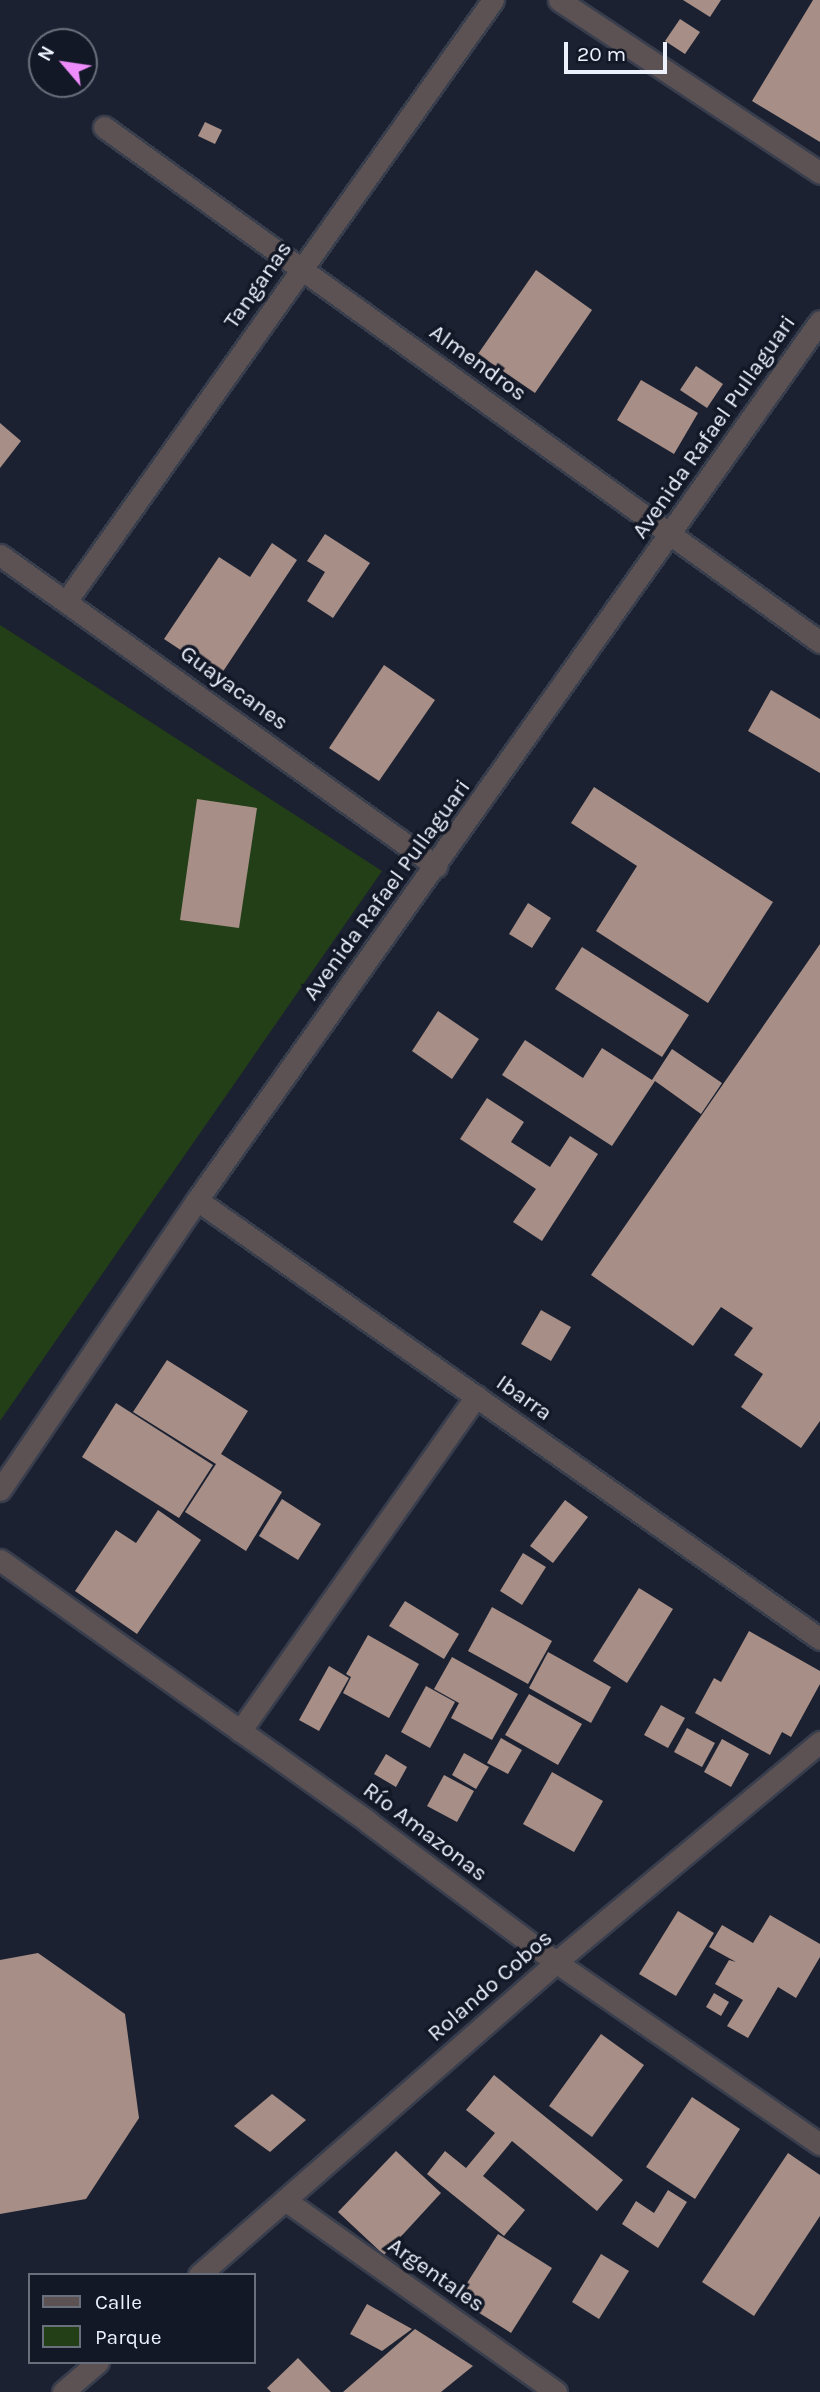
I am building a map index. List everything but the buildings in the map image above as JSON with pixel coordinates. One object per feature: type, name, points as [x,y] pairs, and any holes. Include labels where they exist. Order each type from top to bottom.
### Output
[{"type":"street","name":"Tanganas","points":[[67,600],[492,0]]},
{"type":"street","points":[[559,0],[820,173]]},
{"type":"street","name":"Almendros","points":[[104,127],[820,642]]},
{"type":"street","name":"Avenida Rafael Pullaguari","points":[[0,1490],[197,1200],[671,536],[820,321]]},
{"type":"street","name":"Guayacanes","points":[[0,555],[67,600],[436,866]]},
{"type":"street","name":"Ibarra","points":[[197,1200],[820,1639]]},
{"type":"street","points":[[240,1731],[476,1396]]},
{"type":"street","name":"Río Amazonas","points":[[0,1560],[556,1962],[820,2144]]},
{"type":"street","name":"Rolando Cobos","points":[[201,2273],[556,1962],[820,1742]]},
{"type":"street","name":"Argentales","points":[[285,2200],[556,2392]]},
{"type":"street","points":[[63,2392],[96,2364]]},
{"type":"green space","points":[[0,625],[382,871],[0,1421]]}]
